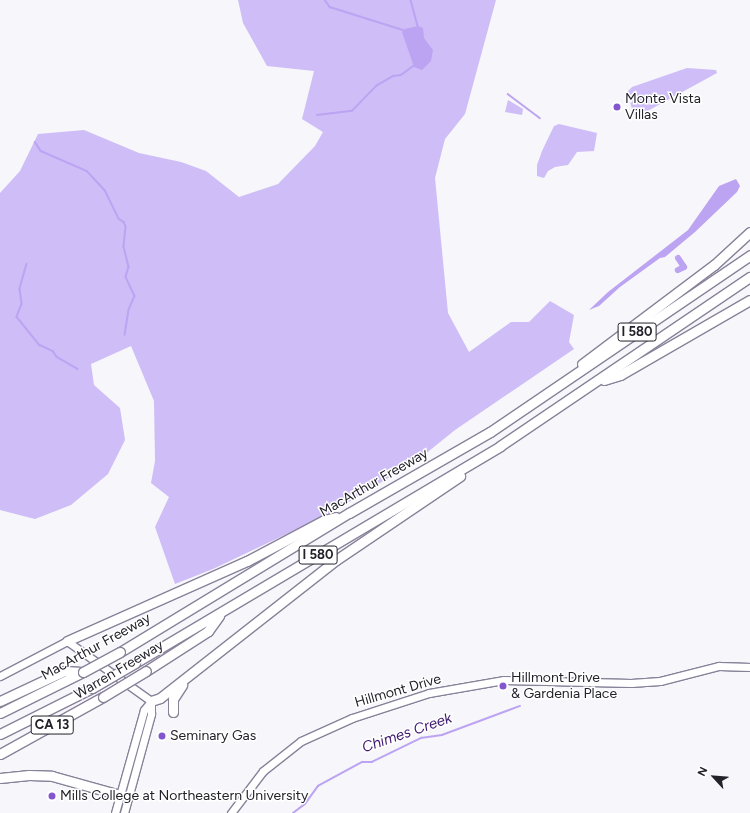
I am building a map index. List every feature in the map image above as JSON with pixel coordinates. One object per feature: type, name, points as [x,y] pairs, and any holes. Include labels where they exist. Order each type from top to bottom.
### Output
[{"type":"highway","points":[[524,409],[620,333],[714,264],[750,232]]},
{"type":"highway","name":"MacArthur Freeway","points":[[0,713],[120,652],[349,513],[458,451],[524,409],[750,256]]},
{"type":"highway","name":"I 580","points":[[0,734],[92,688],[135,664],[500,446],[750,277]]},
{"type":"highway","points":[[594,382],[620,375],[750,300]]},
{"type":"highway","points":[[151,701],[160,698],[336,560],[430,499],[500,446]]},
{"type":"highway","points":[[67,641],[240,564],[324,520],[349,513]]},
{"type":"highway","name":"Warren Freeway","points":[[0,754],[103,697],[146,671],[208,631],[223,611]]},
{"type":"highway","name":"Warren Freeway","points":[[0,701],[64,671],[77,673]]},
{"type":"highway","points":[[173,712],[175,693],[195,671]]},
{"type":"highway","points":[[0,778],[29,775],[52,776],[120,795]]},
{"type":"street","points":[[0,676],[67,641],[151,701]]},
{"type":"street","name":"Hillmont Drive","points":[[231,813],[263,771],[301,741],[352,718],[430,693],[504,680],[631,683],[660,680],[719,666],[750,667]]},
{"type":"street","points":[[115,813],[144,710],[151,701]]},
{"type":"street","points":[[124,813],[151,714],[151,701]]},
{"type":"shaded area","points":[[238,0],[496,0],[465,114],[445,139],[435,178],[448,313],[469,352],[511,322],[529,322],[550,301],[574,315],[569,342],[574,349],[455,430],[419,459],[331,513],[213,569],[175,584],[155,527],[169,497],[151,483],[155,461],[154,401],[131,346],[91,364],[94,385],[120,408],[125,440],[108,474],[71,505],[35,519],[0,510],[0,193],[20,171],[38,134],[84,130],[139,153],[181,162],[206,171],[239,197],[278,184],[315,146],[323,132],[302,119],[314,71],[267,66],[243,23]]},
{"type":"shaded area","points":[[418,26],[423,28],[424,38],[433,50],[431,61],[422,70],[414,67],[402,32],[405,29]]},
{"type":"shaded area","points":[[687,68],[716,70],[717,73],[642,114],[634,115],[627,92],[632,87]]},
{"type":"shaded area","points":[[508,100],[523,109],[522,115],[505,112]]},
{"type":"shaded area","points":[[559,124],[597,133],[594,151],[577,152],[568,165],[555,167],[548,171],[544,178],[537,176],[537,165],[542,151],[554,126]]},
{"type":"shaded area","points":[[736,179],[740,186],[737,192],[695,232],[665,257],[660,258],[620,287],[599,306],[589,310],[608,292],[688,230],[719,186]]},
{"type":"waterway","name":"Chimes Creek","points":[[325,0],[330,7],[403,30]]},
{"type":"waterway","points":[[411,0],[418,26]]},
{"type":"waterway","points":[[317,115],[352,111],[376,86],[393,76],[401,75],[415,65]]},
{"type":"waterway","points":[[508,94],[540,118]]},
{"type":"waterway","points":[[35,142],[41,151],[87,171],[105,190],[119,219],[124,222],[126,227],[124,247],[129,267],[126,277],[135,296],[129,310],[125,335]]},
{"type":"waterway","name":"Chimes Creek","points":[[678,258],[684,267],[678,270]]},
{"type":"waterway","points":[[27,264],[20,289],[22,304],[17,317],[40,345],[53,351],[57,357],[78,369]]},
{"type":"waterway","name":"Chimes Creek","points":[[293,813],[305,804],[318,786],[362,762],[372,762],[421,738],[442,735],[520,706]]},
{"type":"place","name":"Monte Vista Villas","points":[[617,107]]},
{"type":"place","name":"Hillmont Drive & Gardenia Place","points":[[503,686]]},
{"type":"place","name":"Seminary Gas","points":[[162,736]]},
{"type":"place","name":"Mills College at Northeastern University","points":[[52,796]]}]
